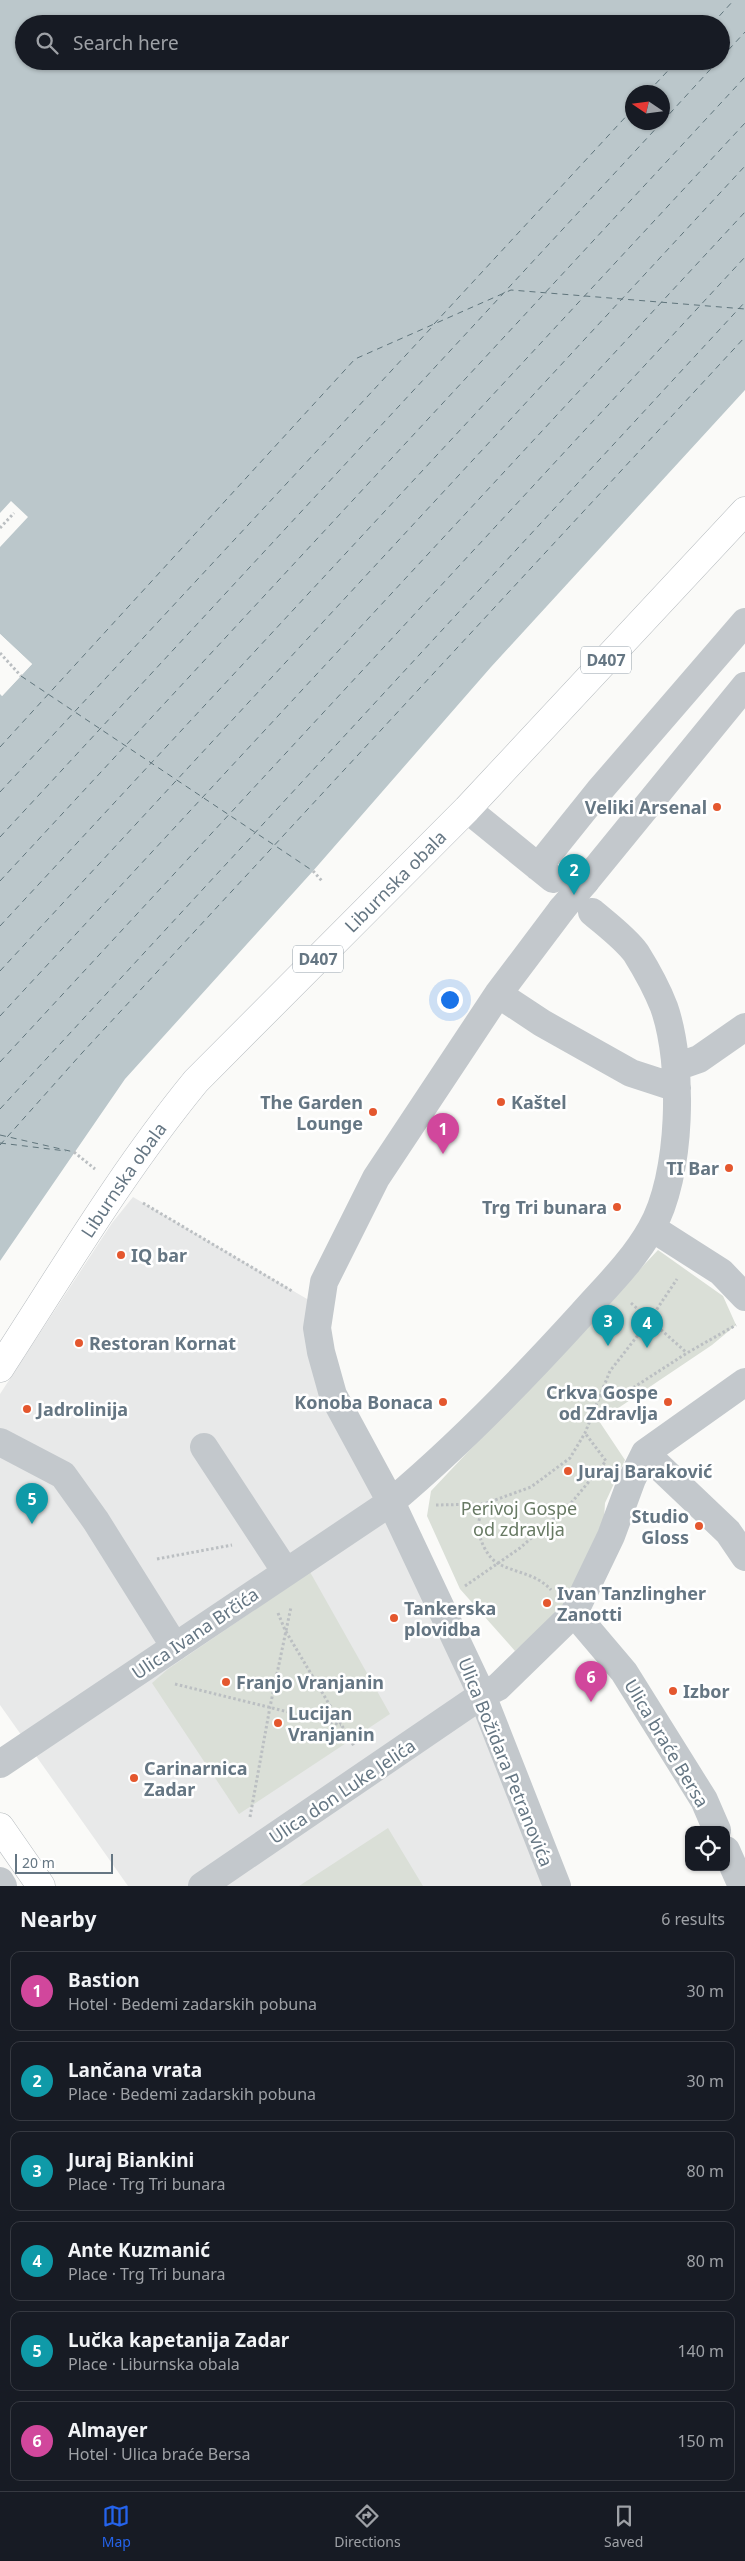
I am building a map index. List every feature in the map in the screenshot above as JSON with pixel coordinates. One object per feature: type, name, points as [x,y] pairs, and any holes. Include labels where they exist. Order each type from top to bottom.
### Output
[{"type":"main road","name":"Liburnska obala","points":[[0,1368],[118,1188],[170,1112],[196,1081],[467,809],[745,511]]},
{"type":"main road","points":[[0,1827],[41,1886]]},
{"type":"street","points":[[467,809],[545,873],[599,791],[745,622]]},
{"type":"street","name":"Ulica Božidara Petranovića","points":[[557,1886],[482,1695],[390,1502],[333,1395],[321,1352],[317,1328],[319,1306],[324,1282],[376,1178],[498,994],[562,909],[745,686]]},
{"type":"street","points":[[390,1502],[431,1468],[542,1358],[631,1258],[652,1228],[661,1207],[672,1159],[676,1077],[664,1007],[635,951],[592,912]]},
{"type":"street","points":[[498,994],[542,1023],[631,1074],[676,1077],[745,1027]]},
{"type":"street","points":[[652,1228],[721,1272],[743,1310]]},
{"type":"street","points":[[482,1695],[498,1687],[574,1613],[611,1536],[632,1480],[645,1453],[745,1382]]},
{"type":"street","points":[[0,1442],[63,1475],[96,1522],[176,1647]]},
{"type":"street","points":[[204,1447],[286,1572]]},
{"type":"street","points":[[645,1453],[728,1532],[745,1557]]},
{"type":"street","name":"Ulica Ivana Brčića","points":[[0,1764],[390,1502]]},
{"type":"street","name":"Ulica braće Bersa","points":[[574,1613],[624,1672],[704,1800],[715,1826]]},
{"type":"street","name":"Ulica don Luke Jelića","points":[[202,1886],[482,1695]]},
{"type":"street","points":[[730,1859],[742,1886]]},
{"type":"street","points":[[0,1881],[3,1886]]},
{"type":"path","points":[[0,528],[14,513]]},
{"type":"path","points":[[0,653],[21,676]]},
{"type":"path","points":[[313,872],[322,881]]},
{"type":"path","points":[[142,1202],[319,1306]]},
{"type":"path","points":[[429,1505],[484,1504],[531,1486],[570,1458],[585,1434],[610,1371],[649,1321],[683,1269],[688,1251]]},
{"type":"path","points":[[609,1283],[686,1353]]},
{"type":"path","points":[[600,1396],[625,1393],[686,1353],[743,1310]]},
{"type":"path","points":[[460,1589],[520,1548],[572,1502],[606,1461],[585,1434]]},
{"type":"path","points":[[484,1504],[478,1526],[485,1550],[497,1563],[523,1572],[546,1584],[574,1613]]},
{"type":"path","points":[[151,1560],[264,1539]]},
{"type":"path","points":[[243,1859],[285,1630],[286,1572]]},
{"type":"path","points":[[286,1572],[285,1630],[370,1772]]},
{"type":"path","points":[[134,1674],[342,1725]]},
{"type":"shaded area","points":[[0,0],[745,0],[745,390],[491,667],[313,871],[125,1079],[0,1261],[0,694],[2,696],[32,664],[0,634],[0,547],[28,517],[11,501],[0,513]]},
{"type":"shaded area","points":[[133,1197],[319,1306],[317,1328],[557,1886],[128,1886],[0,1705],[0,1394],[112,1223]]},
{"type":"green space","name":"Perivoj Gospe od zdravlja","points":[[658,1250],[723,1296],[736,1325],[712,1345],[599,1421],[625,1460],[605,1503],[603,1535],[567,1606],[515,1651],[460,1589],[427,1516],[431,1491]]},
{"type":"green space","points":[[310,1572],[390,1714],[239,1814],[152,1683],[168,1669]]},
{"type":"green space","points":[[388,1828],[423,1886],[299,1886]]},
{"type":"pier","points":[[0,634],[32,664],[2,696],[0,691],[2,692],[29,664],[0,637]]},
{"type":"ferry route","points":[[720,15],[734,0]]},
{"type":"ferry route","points":[[730,48],[745,32]]},
{"type":"ferry route","points":[[655,85],[669,70]]},
{"type":"ferry route","points":[[670,113],[710,70]]},
{"type":"ferry route","points":[[0,881],[745,77]]},
{"type":"ferry route","points":[[434,324],[625,118]]},
{"type":"ferry route","points":[[0,926],[745,123]]},
{"type":"ferry route","points":[[0,837],[655,130]]},
{"type":"ferry route","points":[[0,971],[745,166]]},
{"type":"ferry route","points":[[0,1016],[745,212]]},
{"type":"ferry route","points":[[0,1062],[745,257]]},
{"type":"ferry route","points":[[0,747],[355,359],[511,290],[745,309]]},
{"type":"ferry route","points":[[0,1109],[745,302]]},
{"type":"ferry route","points":[[0,792],[432,327]]},
{"type":"ferry route","points":[[0,1145],[82,1053],[745,337]]},
{"type":"ferry route","points":[[21,676],[313,871]]},
{"type":"ferry route","points":[[0,1135],[74,1152]]},
{"type":"ferry route","points":[[0,1143],[66,1151]]},
{"type":"place","name":"Veliki Arsenal","points":[[717,807]]},
{"type":"place","name":"Lančana vrata","points":[[574,895]]},
{"type":"place","name":"Kaštel","points":[[501,1102]]},
{"type":"place","name":"The Garden Lounge","points":[[373,1112]]},
{"type":"place","name":"Bastion","points":[[443,1154]]},
{"type":"place","name":"TI Bar","points":[[729,1168]]},
{"type":"place","name":"Trg Tri bunara","points":[[617,1207]]},
{"type":"place","name":"IQ bar","points":[[121,1255]]},
{"type":"place","name":"Restoran Kornat","points":[[79,1343]]},
{"type":"place","name":"Juraj Biankini","points":[[608,1346]]},
{"type":"place","name":"Ante Kuzmanić","points":[[647,1348]]},
{"type":"place","name":"Konoba Bonaca","points":[[443,1402]]},
{"type":"place","name":"Crkva Gospe od Zdravlja","points":[[668,1402]]},
{"type":"place","name":"Jadrolinija","points":[[27,1409]]},
{"type":"place","name":"Juraj Baraković","points":[[568,1471]]},
{"type":"place","name":"Lučka kapetanija Zadar","points":[[32,1524]]},
{"type":"place","name":"Studio Gloss","points":[[699,1526]]},
{"type":"place","name":"Ivan Tanzlingher Zanotti","points":[[547,1603]]},
{"type":"place","name":"Tankerska plovidba","points":[[394,1618]]},
{"type":"place","name":"Franjo Vranjanin","points":[[226,1682]]},
{"type":"place","name":"Izbor","points":[[673,1691]]},
{"type":"place","name":"Almayer","points":[[591,1702]]},
{"type":"place","name":"Lucijan Vranjanin","points":[[278,1723]]},
{"type":"place","name":"Carinarnica Zadar","points":[[134,1778]]}]
